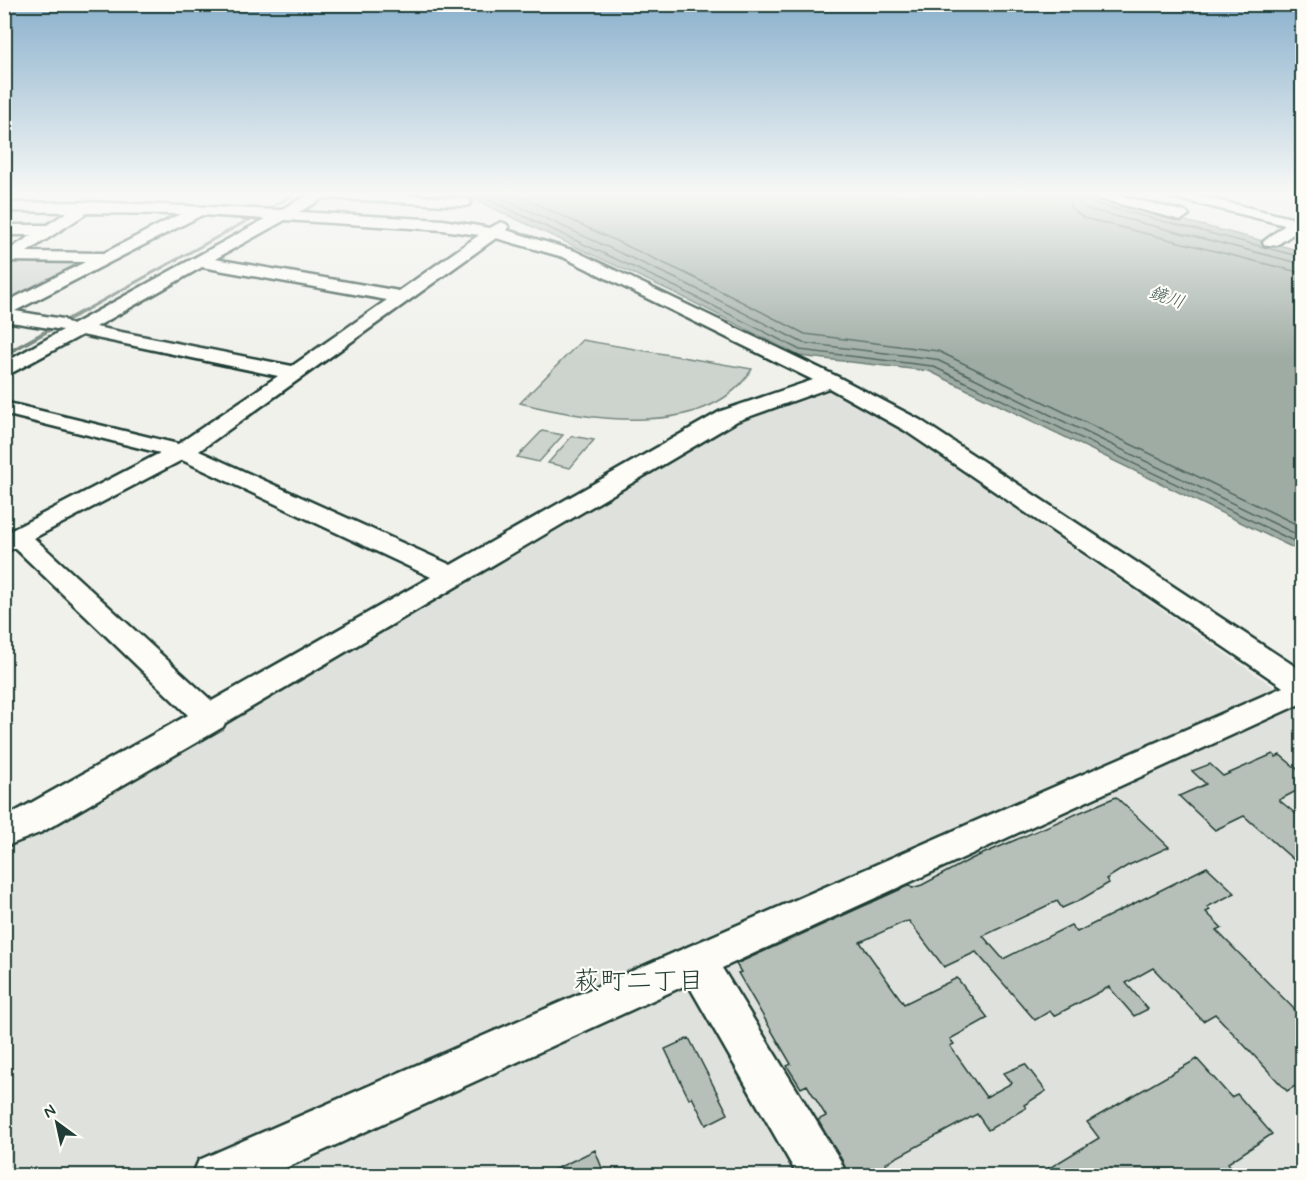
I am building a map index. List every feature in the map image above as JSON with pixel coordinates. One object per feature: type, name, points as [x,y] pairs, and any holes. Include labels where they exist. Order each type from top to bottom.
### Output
[{"type":"street","points":[[4,310],[122,249]]},
{"type":"street","points":[[4,371],[71,327],[209,249]]},
{"type":"street","points":[[4,358],[71,327],[216,249]]},
{"type":"street","points":[[212,719],[11,541],[182,452],[403,297],[460,249]]},
{"type":"street","points":[[556,249],[597,266],[831,381],[922,431],[1302,685]]},
{"type":"street","points":[[7,257],[106,257]]},
{"type":"street","points":[[197,261],[403,297]]},
{"type":"street","points":[[4,315],[295,373]]},
{"type":"street","points":[[4,833],[30,822],[212,719],[729,416],[831,381]]},
{"type":"street","points":[[4,408],[182,452],[454,577]]},
{"type":"street","points":[[215,1176],[1302,691]]},
{"type":"street","points":[[696,961],[824,1176]]},
{"type":"shaded area","points":[[5,261],[87,262],[5,304]]},
{"type":"shaded area","points":[[582,340],[752,369],[732,392],[707,407],[677,415],[645,419],[612,418],[578,415],[520,403]]},
{"type":"shaded area","points":[[822,389],[831,390],[860,404],[893,425],[1302,706],[1302,1175],[5,1175],[4,843],[732,421]]},
{"type":"shaded area","points":[[542,431],[563,435],[539,462],[517,457]]},
{"type":"shaded area","points":[[572,436],[594,440],[570,468],[548,463]]},
{"type":"water","name":"鏡川","points":[[580,249],[1294,249],[1302,251],[1302,552],[929,371],[799,356],[677,294]]},
{"type":"building","points":[[1273,754],[1276,757],[1280,755],[1302,773],[1302,788],[1279,800],[1302,819],[1302,867],[1244,816],[1215,830],[1179,796],[1206,784],[1192,771],[1210,764],[1223,776]]},
{"type":"building","points":[[1116,797],[1169,847],[1127,866],[1106,879],[1109,883],[1080,900],[1062,908],[1057,901],[983,936],[1003,959],[1071,925],[1077,932],[1207,867],[1235,893],[1207,907],[1210,910],[1206,912],[1222,928],[1216,930],[1302,1017],[1302,1082],[1287,1091],[1215,1014],[1203,1021],[1153,968],[1126,983],[1148,1009],[1134,1016],[1109,987],[1054,1016],[1050,1011],[1035,1020],[976,952],[944,967],[909,921],[904,922],[860,942],[904,1004],[957,978],[988,1018],[950,1039],[954,1044],[950,1046],[986,1097],[1012,1083],[1004,1073],[1025,1064],[1046,1091],[1024,1105],[1026,1108],[988,1130],[977,1114],[886,1163],[894,1176],[849,1176],[818,1120],[826,1116],[807,1085],[801,1088],[787,1066],[791,1064],[738,973],[741,972],[736,964],[910,885],[912,888],[922,885],[971,859]]},
{"type":"building","points":[[689,1038],[728,1114],[706,1125],[692,1097],[689,1099],[665,1049]]},
{"type":"building","points":[[1197,1059],[1231,1097],[1237,1094],[1272,1134],[1228,1163],[1233,1170],[1224,1176],[1036,1176],[1099,1138],[1087,1122]]},
{"type":"building","points":[[595,1150],[605,1176],[541,1176]]},
{"type":"waterway","points":[[82,312],[196,249]]},
{"type":"waterway","points":[[4,355],[85,310]]},
{"type":"district","name":"萩町二丁目","points":[[639,980]]}]
